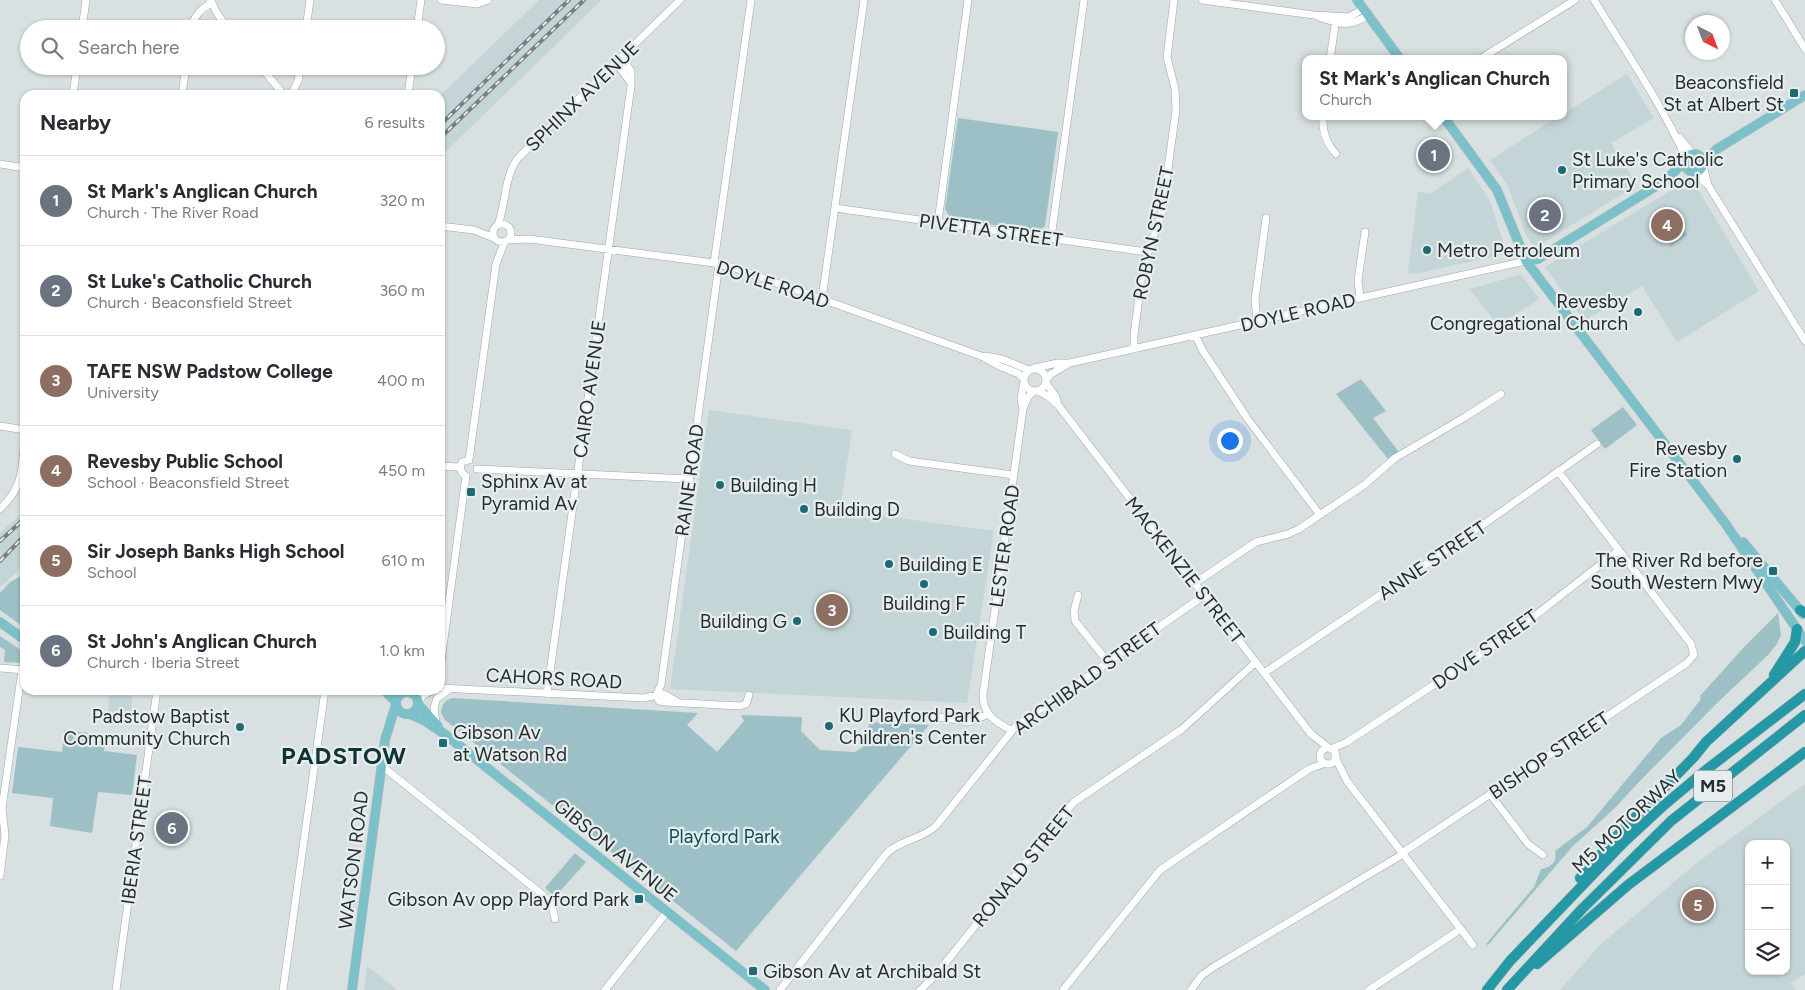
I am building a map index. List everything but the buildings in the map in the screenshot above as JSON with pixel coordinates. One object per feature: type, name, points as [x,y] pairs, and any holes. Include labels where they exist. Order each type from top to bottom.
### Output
[{"type":"highway","points":[[1769,685],[1794,642],[1797,629]]},
{"type":"highway","points":[[1510,961],[1615,838],[1693,758],[1706,742],[1805,651]]},
{"type":"highway","name":"M5 MOTORWAY","points":[[1486,990],[1510,961],[1624,842],[1663,806],[1750,735],[1805,694]]},
{"type":"highway","name":"M5 MOTORWAY","points":[[1507,990],[1582,909],[1671,820],[1805,715]]},
{"type":"highway","points":[[1507,990],[1628,885],[1805,752]]},
{"type":"main road","points":[[1363,6],[1397,55]]},
{"type":"main road","points":[[1526,261],[1538,259],[1666,180],[1695,159],[1717,149],[1805,95]]},
{"type":"main road","points":[[1446,120],[1497,190],[1526,261],[1725,522],[1805,641]]},
{"type":"main road","points":[[1692,171],[1686,167],[1695,159]]},
{"type":"main road","points":[[1666,180],[1699,170],[1695,159]]},
{"type":"main road","points":[[1725,522],[1803,613]]},
{"type":"main road","points":[[0,622],[20,636]]},
{"type":"main road","points":[[389,695],[396,703],[398,710],[406,714]]},
{"type":"main road","points":[[396,703],[399,695]]},
{"type":"main road","points":[[386,734],[396,720],[406,714],[415,712],[418,702],[414,695]]},
{"type":"main road","name":"GIBSON AVENUE","points":[[418,702],[446,735]]},
{"type":"main road","name":"WATSON ROAD","points":[[352,990],[386,734],[396,703]]},
{"type":"main road","name":"GIBSON AVENUE","points":[[406,714],[425,722],[446,735],[765,990]]},
{"type":"street","points":[[83,20],[86,0]]},
{"type":"street","points":[[307,20],[310,0]]},
{"type":"street","points":[[418,20],[421,0]]},
{"type":"street","points":[[441,0],[477,4],[488,0]]},
{"type":"street","name":"SPHINX AVENUE","points":[[497,226],[505,204],[510,172],[518,158],[680,0]]},
{"type":"street","name":"RAINE ROAD","points":[[656,695],[661,684],[751,0]]},
{"type":"street","points":[[822,299],[864,0]]},
{"type":"street","points":[[938,222],[968,0]]},
{"type":"street","points":[[1051,238],[1084,0]]},
{"type":"street","name":"ROBYN STREET","points":[[1134,349],[1134,335],[1143,267],[1162,212],[1176,110],[1175,89],[1167,57],[1174,0]]},
{"type":"street","points":[[1202,0],[1314,15],[1352,24],[1363,6]]},
{"type":"street","points":[[1486,55],[1575,0]]},
{"type":"street","points":[[1594,0],[1673,130],[1695,159],[1708,185],[1805,341]]},
{"type":"street","points":[[1775,0],[1805,48]]},
{"type":"street","points":[[194,20],[197,13],[211,2],[221,20]]},
{"type":"street","points":[[1331,55],[1336,19]]},
{"type":"street","name":"CAIRO AVENUE","points":[[547,694],[631,83],[618,60]]},
{"type":"street","points":[[74,90],[76,75]]},
{"type":"street","points":[[183,90],[185,75]]},
{"type":"street","points":[[267,75],[280,90]]},
{"type":"street","points":[[294,90],[299,75]]},
{"type":"street","points":[[409,90],[411,75]]},
{"type":"street","points":[[1323,120],[1328,142],[1336,154]]},
{"type":"street","points":[[0,164],[20,167]]},
{"type":"street","points":[[1692,171],[1708,185]]},
{"type":"street","name":"SPHINX AVENUE","points":[[505,204],[510,229]]},
{"type":"street","name":"PIVETTA STREET","points":[[835,208],[1147,252]]},
{"type":"street","points":[[1257,321],[1255,300],[1266,218]]},
{"type":"street","points":[[474,230],[502,224],[510,229],[511,234],[496,264]]},
{"type":"street","points":[[469,460],[496,264],[494,231],[497,226]]},
{"type":"street","points":[[445,227],[474,230],[495,238],[500,242],[506,241]]},
{"type":"street","name":"DOYLE ROAD","points":[[510,229],[529,239]]},
{"type":"street","points":[[1360,298],[1358,280],[1364,232]]},
{"type":"street","name":"DOYLE ROAD","points":[[506,241],[529,239],[735,268],[981,356],[1019,374],[1024,380]]},
{"type":"street","name":"DOYLE ROAD","points":[[981,356],[1002,359],[1032,369],[1058,363],[1070,363],[1526,261]]},
{"type":"street","points":[[1195,335],[1203,351],[1247,418],[1320,514]]},
{"type":"street","name":"DOYLE ROAD","points":[[1046,381],[1056,371],[1070,363]]},
{"type":"street","points":[[1032,369],[1043,371],[1046,381],[1043,388],[1036,391],[1028,388],[1024,380],[1032,369]]},
{"type":"street","name":"LESTER ROAD","points":[[1023,409],[1021,399],[1024,380]]},
{"type":"street","name":"MACKENZIE STREET","points":[[1046,381],[1056,397],[1058,405]]},
{"type":"street","name":"LESTER ROAD","points":[[989,714],[984,703],[984,690],[1013,475],[1023,409],[1028,397],[1036,391]]},
{"type":"street","name":"MACKENZIE STREET","points":[[1036,391],[1046,395],[1058,405],[1311,734],[1320,755]]},
{"type":"street","points":[[1195,583],[1256,542],[1294,532],[1364,485],[1395,458],[1466,417],[1501,394]]},
{"type":"street","points":[[0,426],[20,429]]},
{"type":"street","name":"ANNE STREET","points":[[1264,673],[1454,546],[1597,444]]},
{"type":"street","points":[[895,454],[910,461],[1013,475]]},
{"type":"street","points":[[466,476],[462,473],[460,467],[462,462],[469,460],[474,462],[477,469]]},
{"type":"street","points":[[445,466],[460,467]]},
{"type":"street","points":[[477,469],[689,478]]},
{"type":"street","points":[[466,476],[475,474],[477,469]]},
{"type":"street","points":[[0,510],[12,497],[17,488],[20,470]]},
{"type":"street","points":[[1558,471],[1619,550]]},
{"type":"street","points":[[445,632],[466,476]]},
{"type":"street","name":"BISHOP STREET","points":[[1191,990],[1202,976],[1212,968],[1402,853],[1687,663],[1694,655],[1691,644],[1619,550]]},
{"type":"street","name":"DOVE STREET","points":[[1330,748],[1347,742],[1514,632],[1619,550]]},
{"type":"street","points":[[1078,595],[1074,611],[1075,621],[1108,662]]},
{"type":"street","name":"ARCHIBALD STREET","points":[[780,990],[889,851],[934,828],[1011,730],[1204,595]]},
{"type":"street","name":"RONALD STREET","points":[[920,990],[931,980],[1074,802],[1186,726],[1256,662]]},
{"type":"street","points":[[0,668],[20,670]]},
{"type":"street","name":"CAHORS ROAD","points":[[445,688],[644,698],[656,695],[659,701],[740,706],[746,704],[749,695]]},
{"type":"street","points":[[445,692],[450,689]]},
{"type":"street","points":[[0,876],[6,835],[2,808],[20,695]]},
{"type":"street","name":"IBERIA STREET","points":[[116,990],[156,695]]},
{"type":"street","points":[[283,990],[324,695]]},
{"type":"street","points":[[418,702],[424,695]]},
{"type":"street","points":[[436,724],[434,708],[436,698],[440,695]]},
{"type":"street","points":[[933,716],[969,722],[989,714],[998,724],[1011,730]]},
{"type":"street","name":"MACKENZIE STREET","points":[[1311,734],[1330,748]]},
{"type":"street","name":"DOVE STREET","points":[[1335,757],[1347,742]]},
{"type":"street","points":[[1310,769],[1324,749],[1330,748],[1334,752],[1347,780],[1473,945]]},
{"type":"street","points":[[1320,755],[1322,760],[1347,780]]},
{"type":"street","points":[[1063,990],[1160,870],[1310,769],[1331,763],[1335,757]]},
{"type":"street","points":[[382,766],[543,894],[552,905],[555,918]]},
{"type":"street","points":[[1490,794],[1528,844],[1543,855]]},
{"type":"street","points":[[607,989],[667,912]]},
{"type":"street","points":[[1369,990],[1461,929]]},
{"type":"shaded area","points":[[539,0],[602,0],[445,152],[445,91]]},
{"type":"shaded area","name":"St Luke's Catholic Primary School","points":[[1627,74],[1654,118],[1611,143],[1637,185],[1538,246],[1533,245],[1526,235],[1508,186],[1490,160],[1553,120],[1567,120],[1567,112]]},
{"type":"shaded area","points":[[1468,168],[1490,201],[1506,251],[1505,254],[1414,274],[1408,273],[1418,191],[1430,194]]},
{"type":"shaded area","points":[[1691,178],[1759,291],[1677,342],[1642,286],[1584,321],[1545,267]]},
{"type":"shaded area","points":[[1518,275],[1522,276],[1539,299],[1498,326],[1470,289]]},
{"type":"shaded area","points":[[709,410],[852,430],[840,510],[994,531],[967,703],[670,689]]},
{"type":"shaded area","points":[[20,515],[20,569],[0,587],[0,533]]},
{"type":"shaded area","points":[[109,695],[133,695],[130,722],[108,719]]},
{"type":"shaded area","points":[[1805,784],[1805,974],[1791,983],[1796,990],[1560,990],[1600,945],[1694,865]]},
{"type":"shaded area","points":[[367,966],[397,990],[364,990]]},
{"type":"green space","points":[[958,118],[1058,132],[1045,226],[1039,231],[951,219],[945,209]]},
{"type":"green space","points":[[1678,221],[1687,235],[1671,246],[1662,231]]},
{"type":"green space","points":[[1361,379],[1386,411],[1373,418],[1399,452],[1388,459],[1336,394]]},
{"type":"green space","points":[[1623,407],[1637,425],[1605,449],[1591,430]]},
{"type":"green space","points":[[20,577],[20,624],[0,610],[0,593],[10,582]]},
{"type":"green space","points":[[1778,613],[1781,635],[1777,644],[1768,655],[1717,703],[1616,807],[1573,846],[1488,945],[1486,944],[1534,887],[1541,869],[1548,867],[1555,861],[1555,851],[1587,827],[1661,738],[1681,725],[1701,699],[1700,696]]},
{"type":"green space","points":[[0,636],[20,650],[20,663],[4,662],[5,650],[0,647]]},
{"type":"green space","name":"Playford Park","points":[[452,698],[698,713],[687,725],[717,752],[744,721],[741,715],[802,717],[801,731],[820,750],[855,752],[867,744],[869,722],[929,725],[736,951],[445,720],[441,713],[442,707],[445,702]]},
{"type":"green space","points":[[64,730],[106,735],[104,751],[137,755],[132,795],[98,792],[92,833],[50,826],[53,798],[12,793],[18,747],[62,752]]},
{"type":"green space","points":[[575,853],[586,862],[555,897],[545,888]]},
{"type":"railway","points":[[445,120],[569,0]]},
{"type":"railway","points":[[445,133],[584,0]]},
{"type":"railway","points":[[0,541],[20,523]]},
{"type":"railway","points":[[0,561],[20,540]]},
{"type":"place","name":"Beaconsfield St at Albert St","points":[[1794,93]]},
{"type":"place","name":"St Mark's Anglican Church","points":[[1434,155]]},
{"type":"place","name":"St Luke's Catholic Primary School","points":[[1562,170]]},
{"type":"place","name":"St Luke's Catholic Church","points":[[1545,215]]},
{"type":"place","name":"Revesby Public School","points":[[1667,225]]},
{"type":"place","name":"Metro Petroleum","points":[[1427,250]]},
{"type":"place","name":"Revesby Congregational Church","points":[[1638,312]]},
{"type":"place","name":"Revesby Fire Station","points":[[1737,459]]},
{"type":"place","name":"Building H","points":[[720,485]]},
{"type":"place","name":"Sphinx Av at Pyramid Av","points":[[471,492]]},
{"type":"place","name":"Building D","points":[[804,509]]},
{"type":"place","name":"Building E","points":[[889,564]]},
{"type":"place","name":"The River Rd before South Western Mwy","points":[[1773,571]]},
{"type":"place","name":"Building F","points":[[924,584]]},
{"type":"place","name":"TAFE NSW Padstow College","points":[[832,610]]},
{"type":"place","name":"Building G","points":[[797,621]]},
{"type":"place","name":"Building T","points":[[933,632]]},
{"type":"place","name":"KU Playford Park Children's Center","points":[[829,726]]},
{"type":"place","name":"Padstow Baptist Community Church","points":[[240,727]]},
{"type":"place","name":"Gibson Av at Watson Rd","points":[[443,743]]},
{"type":"place","name":"St John's Anglican Church","points":[[172,828]]},
{"type":"place","name":"Gibson Av opp Playford Park","points":[[639,899]]},
{"type":"place","name":"Sir Joseph Banks High School","points":[[1698,905]]},
{"type":"place","name":"Gibson Av at Archibald St","points":[[753,971]]},
{"type":"district","name":"PADSTOW","points":[[344,756]]}]
